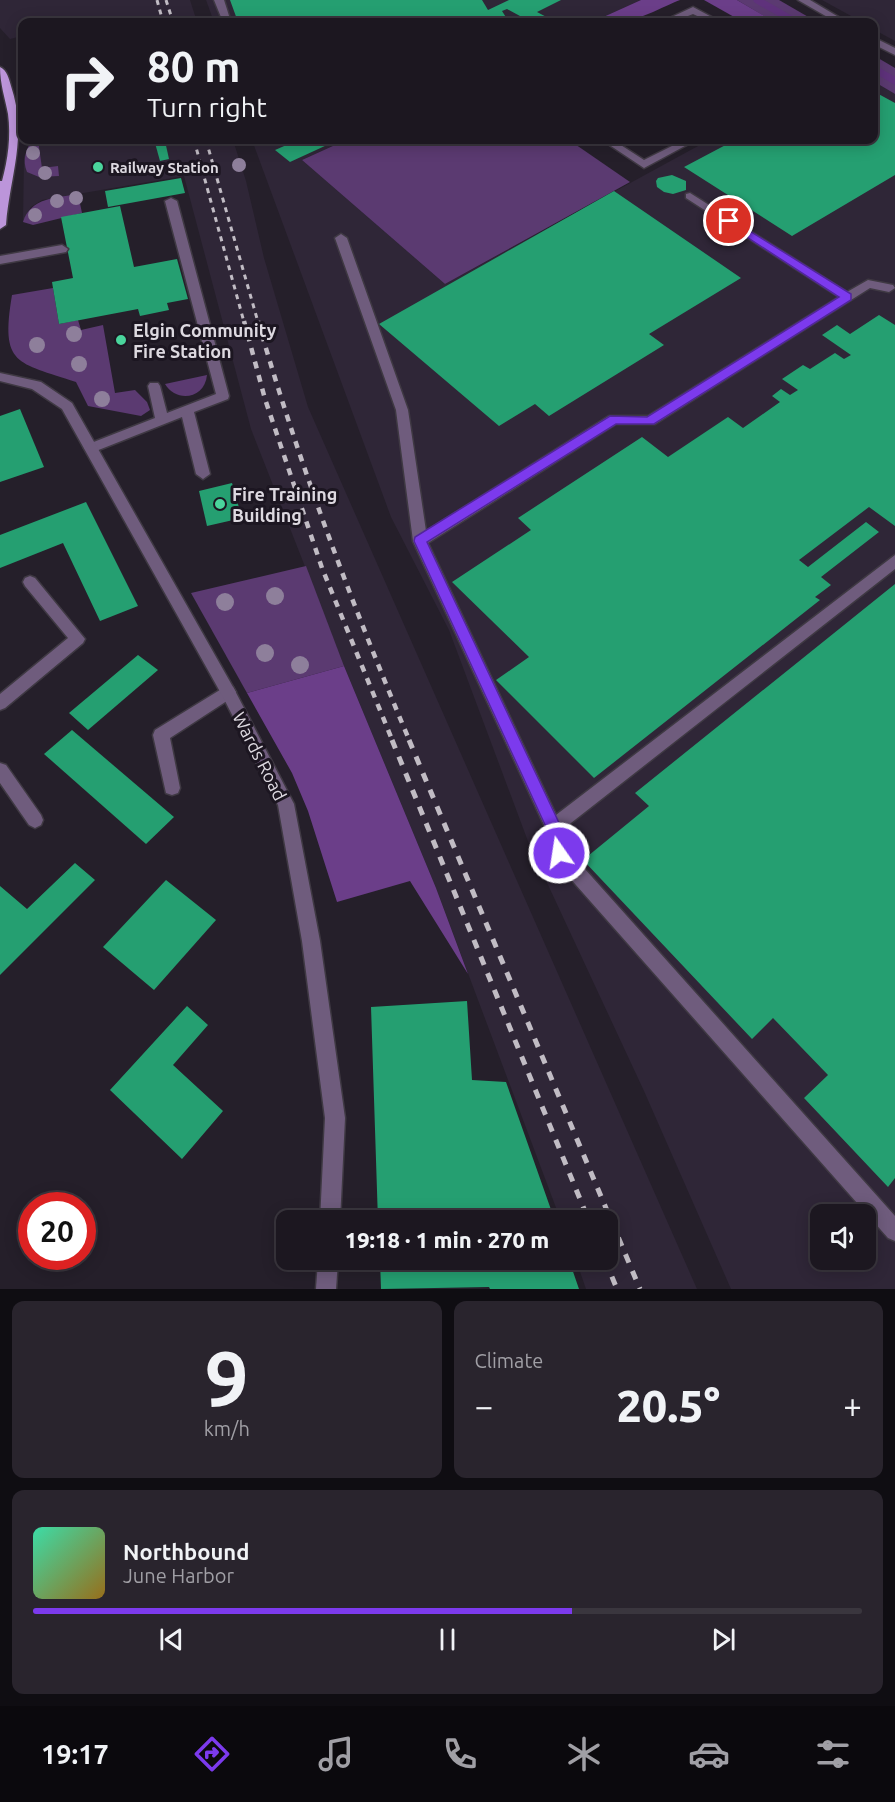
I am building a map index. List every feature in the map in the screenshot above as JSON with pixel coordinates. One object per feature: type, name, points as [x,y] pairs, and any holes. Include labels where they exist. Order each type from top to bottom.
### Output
[{"type":"main road","points":[[0,70],[9,91],[15,135],[10,176],[3,194],[0,225]]},
{"type":"main road","points":[[0,181],[3,194]]},
{"type":"street","points":[[219,0],[226,18]]},
{"type":"street","points":[[803,0],[835,18]]},
{"type":"street","points":[[675,18],[693,10],[708,18]]},
{"type":"street","points":[[878,43],[895,53]]},
{"type":"street","points":[[613,144],[644,165],[683,144]]},
{"type":"street","points":[[690,196],[847,297]]},
{"type":"street","points":[[91,448],[223,396],[171,201]]},
{"type":"street","points":[[341,238],[402,410],[420,541],[553,827],[559,853],[895,1231]]},
{"type":"street","points":[[0,260],[62,249]]},
{"type":"street","points":[[420,541],[614,419],[650,421],[867,284],[893,288]]},
{"type":"street","name":"Wards Road","points":[[0,377],[21,379],[52,391],[67,406],[228,692],[286,804],[311,942],[335,1118],[331,1210]]},
{"type":"street","points":[[154,386],[162,420]]},
{"type":"street","points":[[187,410],[203,474]]},
{"type":"street","points":[[553,827],[895,561]]},
{"type":"street","points":[[0,703],[78,639],[30,582]]},
{"type":"street","points":[[172,788],[161,735],[228,692]]},
{"type":"street","points":[[0,770],[35,820]]},
{"type":"street","points":[[326,1289],[327,1270]]},
{"type":"shaded area","points":[[0,0],[190,0],[196,18],[18,18],[18,37],[10,39],[0,28]]},
{"type":"shaded area","points":[[206,0],[641,0],[602,18],[213,18]]},
{"type":"shaded area","points":[[641,0],[680,0],[637,18],[601,18]]},
{"type":"shaded area","points":[[704,0],[737,0],[768,18],[736,18]]},
{"type":"shaded area","points":[[737,0],[779,0],[810,18],[767,18]]},
{"type":"shaded area","points":[[822,0],[895,0],[895,41],[878,32],[878,18],[855,18]]},
{"type":"shaded area","points":[[878,58],[895,68],[895,94],[878,84]]},
{"type":"shaded area","points":[[878,84],[895,94],[895,1289],[731,1289],[644,1091],[529,844],[449,630],[391,517],[253,144],[337,144],[302,160],[445,284],[702,144],[878,144]]},
{"type":"shaded area","points":[[30,144],[234,144],[246,181],[264,258],[308,407],[697,1289],[586,1289],[579,1270],[618,1270],[618,1210],[557,1210],[436,888],[344,666],[251,429],[184,176],[42,200],[31,207],[23,222],[24,157]]},
{"type":"shaded area","points":[[30,144],[39,144],[42,168],[58,166],[59,176],[39,177],[27,172],[25,155]]},
{"type":"shaded area","points":[[337,144],[575,144],[630,182],[445,284],[302,160]]},
{"type":"shaded area","points":[[78,194],[82,213],[33,225],[23,222],[27,214],[38,203]]},
{"type":"shaded area","points":[[53,288],[59,324],[78,320],[81,330],[103,325],[115,393],[135,390],[147,402],[150,410],[141,416],[88,406],[76,382],[39,370],[17,358],[11,348],[9,336],[12,295]]},
{"type":"shaded area","points":[[207,375],[201,389],[189,396],[176,394],[165,384]]},
{"type":"shaded area","points":[[306,566],[344,666],[247,693],[191,593]]},
{"type":"shaded area","points":[[344,666],[436,888],[468,974],[410,881],[337,902],[308,811],[292,773],[247,693]]},
{"type":"building","points":[[230,0],[482,0],[488,10],[509,0],[561,0],[537,12],[548,18],[524,18],[507,9],[502,11],[506,18],[237,18]]},
{"type":"building","points":[[878,94],[895,103],[895,175],[792,236],[684,167],[727,144],[878,144]]},
{"type":"building","points":[[155,144],[166,144],[169,159],[160,161]]},
{"type":"building","points":[[289,144],[327,145],[290,162],[275,150]]},
{"type":"building","points":[[672,175],[686,181],[686,190],[673,194],[657,187],[658,178]]},
{"type":"building","points":[[181,178],[185,193],[108,207],[105,191]]},
{"type":"building","points":[[614,191],[741,278],[649,334],[664,345],[549,416],[535,404],[499,426],[379,324]]},
{"type":"building","points":[[120,206],[134,267],[177,259],[188,299],[167,303],[169,310],[140,316],[138,309],[59,324],[52,282],[73,278],[61,217]]},
{"type":"building","points":[[879,315],[895,325],[895,526],[869,507],[799,560],[808,567],[866,522],[879,532],[821,577],[831,585],[815,597],[820,600],[594,778],[496,680],[529,657],[452,582],[531,530],[518,518],[642,437],[668,457],[728,417],[743,428],[780,402],[772,396],[781,389],[790,395],[798,390],[782,379],[803,365],[810,369],[835,353],[844,359],[851,355],[822,335],[837,325],[850,334]]},
{"type":"building","points":[[20,409],[44,467],[0,482],[0,416]]},
{"type":"building","name":"Fire Training Building","points":[[232,483],[242,518],[207,526],[199,491]]},
{"type":"building","points":[[86,502],[138,606],[100,621],[63,543],[0,568],[0,535]]},
{"type":"building","points":[[895,584],[895,1178],[888,1187],[804,1098],[828,1075],[773,1018],[752,1039],[583,860],[649,806],[635,793]]},
{"type":"building","points":[[138,655],[158,670],[88,730],[69,713]]},
{"type":"building","points":[[72,730],[174,817],[146,844],[44,754]]},
{"type":"building","points":[[75,863],[95,880],[0,975],[0,886],[27,909]]},
{"type":"building","points":[[166,880],[216,920],[154,990],[103,947]]},
{"type":"building","points":[[467,1001],[472,1080],[506,1082],[551,1210],[378,1210],[371,1007]]},
{"type":"building","points":[[187,1006],[208,1025],[173,1065],[223,1111],[182,1159],[110,1090]]},
{"type":"building","points":[[380,1270],[572,1270],[579,1289],[490,1289],[489,1287],[381,1289]]},
{"type":"waterway","points":[[757,0],[789,18]]},
{"type":"waterway","points":[[878,71],[895,81]]},
{"type":"railway","points":[[157,0],[162,18]]},
{"type":"railway","points":[[166,0],[172,18]]},
{"type":"railway","points":[[195,144],[244,322]]},
{"type":"railway","points":[[207,144],[258,322]]},
{"type":"railway","points":[[244,321],[265,399],[322,568],[393,742]]},
{"type":"railway","points":[[258,321],[309,481],[410,742]]},
{"type":"railway","points":[[392,740],[584,1210]]},
{"type":"railway","points":[[409,740],[640,1289]]},
{"type":"railway","points":[[609,1270],[617,1289]]},
{"type":"place","name":"Railway Station","points":[[98,167]]},
{"type":"place","name":"Elgin Community Fire Station","points":[[121,340]]},
{"type":"place","name":"Fire Training Building","points":[[220,504]]},
{"type":"route","points":[[559,853],[553,827],[420,541],[614,419],[650,421],[847,297],[729,221]]}]
